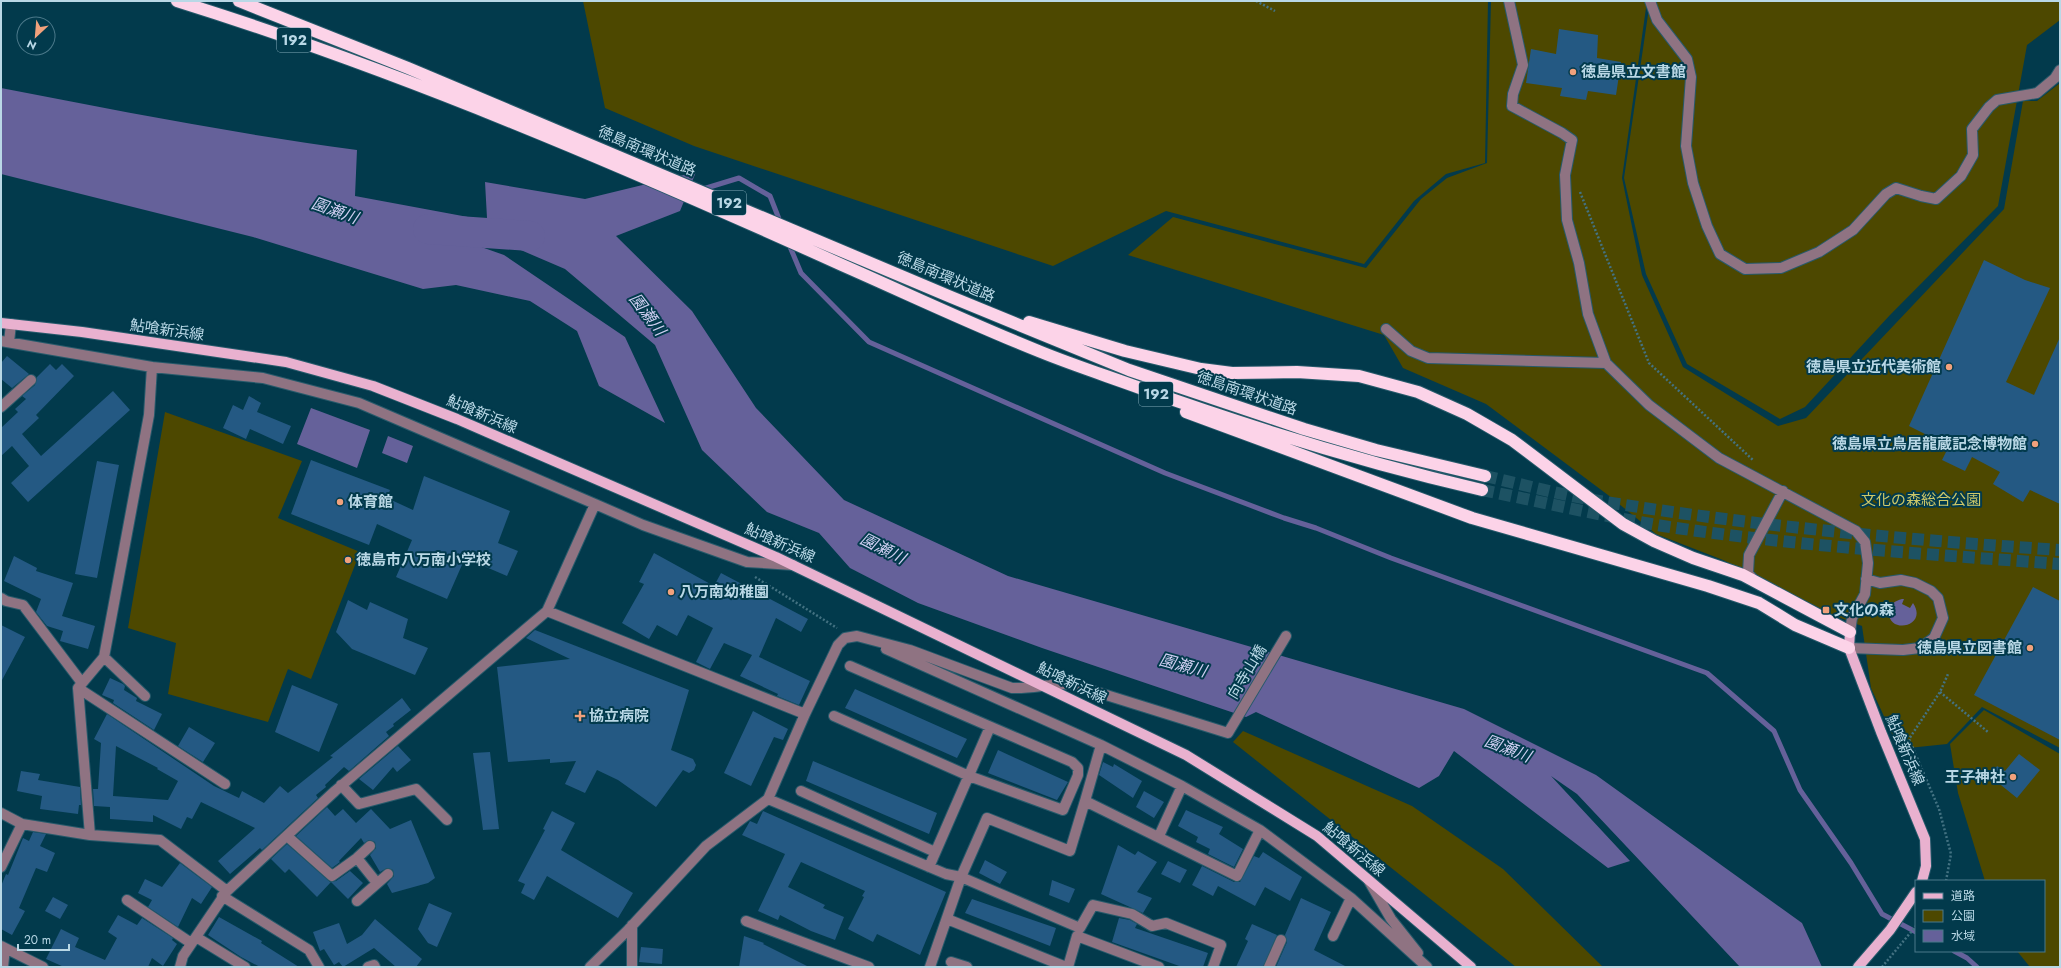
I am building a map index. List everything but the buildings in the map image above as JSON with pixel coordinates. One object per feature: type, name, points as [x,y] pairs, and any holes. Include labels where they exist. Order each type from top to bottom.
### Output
[{"type":"highway","name":"徳島南環状道路","points":[[177,1],[254,25],[610,158],[847,253],[1129,370],[1218,401],[1376,450],[1485,476]]},
{"type":"highway","name":"徳島南環状道路","points":[[240,1],[408,68],[610,158],[841,265],[1044,354],[1206,411],[1280,435],[1401,470],[1482,490]]},
{"type":"highway","points":[[951,297],[1126,351],[1201,369],[1232,373],[1304,372],[1359,376],[1418,392],[1467,414],[1512,440],[1540,460],[1574,489],[1628,527],[1693,558],[1743,576],[1850,632]]},
{"type":"highway","points":[[1044,354],[1201,418],[1472,518],[1708,586],[1759,603],[1795,625],[1849,648]]},
{"type":"main road","name":"鮎喰新浜線","points":[[6,324],[82,332],[286,362],[373,386],[457,419],[792,565],[1186,755],[1317,836],[1470,967]]},
{"type":"main road","name":"鮎喰新浜線","points":[[1850,632],[1849,648],[1881,732],[1913,805],[1925,840],[1926,866],[1922,880]]},
{"type":"main road","points":[[1858,967],[1890,930],[1915,893]]},
{"type":"street","points":[[1509,1],[1523,65],[1513,94],[1512,106],[1572,140],[1565,175],[1567,220],[1579,263],[1588,314],[1606,363],[1649,405],[1719,458],[1783,491],[1856,531],[1865,542],[1868,563],[1865,594],[1852,618],[1850,632],[1753,581],[1748,573],[1749,555],[1783,491]]},
{"type":"street","points":[[1650,1],[1657,20],[1687,59],[1691,77],[1686,146],[1693,183],[1707,226],[1720,254],[1745,269],[1781,268],[1819,252],[1853,230],[1886,194],[1896,188],[1921,196],[1936,198],[1961,176],[1973,154],[1972,129],[1989,107],[1997,100],[2037,92],[2055,78],[2060,70]]},
{"type":"street","points":[[6,324],[5,342],[152,367],[263,378],[359,403],[643,525],[747,562],[792,565]]},
{"type":"street","points":[[1386,329],[1411,350],[1428,358],[1606,363]]},
{"type":"street","points":[[90,835],[80,685],[104,657],[149,415],[152,367]]},
{"type":"street","points":[[1,407],[31,380]]},
{"type":"street","points":[[180,967],[183,956],[225,894],[341,785],[548,611],[595,504]]},
{"type":"street","points":[[1849,648],[1903,650],[1920,648],[1934,638],[1943,618],[1938,598],[1932,591],[1901,580],[1880,583],[1866,579]]},
{"type":"street","points":[[1,598],[6,601],[23,605],[80,685],[224,784]]},
{"type":"street","points":[[548,611],[805,714]]},
{"type":"street","points":[[857,636],[1101,745],[1182,786],[1260,830],[1351,898],[1428,967]]},
{"type":"street","points":[[590,967],[632,925],[706,846],[768,799],[805,714],[838,645],[845,638],[857,636],[910,650],[1012,688],[1025,689],[1042,686]]},
{"type":"street","name":"向寺山橋","points":[[1042,686],[1059,683],[1071,684],[1228,733],[1284,639]]},
{"type":"street","points":[[104,657],[145,696]]},
{"type":"street","points":[[834,716],[969,776],[1064,810],[1078,774],[1078,768],[1072,762],[850,666]]},
{"type":"street","points":[[929,866],[990,727]]},
{"type":"street","points":[[930,967],[961,877],[987,818],[1070,851],[1101,745]]},
{"type":"street","points":[[341,785],[359,804],[416,789],[447,820]]},
{"type":"street","points":[[1159,836],[1182,786]]},
{"type":"street","points":[[801,791],[935,852]]},
{"type":"street","points":[[768,799],[929,866],[961,877],[1078,932],[1158,967]]},
{"type":"street","points":[[1085,801],[1159,836],[1237,876],[1260,830]]},
{"type":"street","points":[[1,813],[22,824],[90,835],[160,840],[225,894],[309,950],[319,967]]},
{"type":"street","points":[[1,867],[22,824]]},
{"type":"street","points":[[287,836],[332,876],[357,858],[370,846]]},
{"type":"street","points":[[357,858],[377,883]]},
{"type":"street","points":[[357,901],[388,874]]},
{"type":"street","points":[[1368,880],[1391,918],[1428,967]]},
{"type":"street","points":[[1334,936],[1351,898]]},
{"type":"street","points":[[127,900],[193,940],[245,967]]},
{"type":"street","points":[[947,919],[1067,967],[1078,932],[1093,905],[1132,914],[1152,926],[1166,923],[1221,946],[1212,967]]},
{"type":"street","points":[[746,921],[868,967]]},
{"type":"street","points":[[632,925],[632,967]]},
{"type":"street","points":[[1269,967],[1281,940]]},
{"type":"street","points":[[3,967],[3,947],[44,967]]},
{"type":"street","points":[[951,962],[966,967]]},
{"type":"street","points":[[368,967],[374,965],[375,967]]},
{"type":"path","points":[[1256,1],[1275,11]]},
{"type":"path","points":[[1579,190],[1648,363],[1697,410],[1759,465]]},
{"type":"path","points":[[749,574],[830,624],[857,636]]},
{"type":"path","points":[[1946,880],[1951,854],[1939,809],[1909,739],[1940,692],[1948,674]]},
{"type":"path","points":[[1940,692],[1988,732]]},
{"type":"path","points":[[1882,967],[1915,927]]},
{"type":"green space","points":[[583,1],[1488,1],[1485,163],[1446,174],[1414,201],[1364,264],[1166,211],[1053,266],[694,146],[605,108]]},
{"type":"green space","name":"文化の森総合公園","points":[[1491,1],[1647,1],[1622,178],[1642,275],[1683,367],[1778,426],[1806,418],[2004,209],[2023,101],[2037,101],[2060,83],[2060,748],[1982,707],[1947,744],[1899,749],[1871,688],[1862,626],[1838,617],[1723,560],[1656,534],[1608,495],[1486,404],[1403,368],[1384,335],[1128,255],[1173,217],[1366,268],[1421,199],[1447,178],[1487,163]]},
{"type":"green space","points":[[1650,1],[2060,1],[2060,20],[2027,45],[1998,206],[1890,315],[1805,407],[1780,419],[1687,364],[1646,274],[1624,178]]},
{"type":"green space","points":[[165,412],[302,461],[278,518],[360,552],[311,679],[288,669],[268,722],[168,694],[176,643],[128,628]]},
{"type":"green space","points":[[1984,710],[2060,754],[2060,967],[2030,967],[2018,952],[2045,952],[2045,880],[1985,880],[1958,793],[1950,744]]},
{"type":"green space","points":[[1243,731],[1412,806],[1503,869],[1603,967],[1516,967],[1233,742]]},
{"type":"water","points":[[1,88],[134,114],[312,144],[357,150],[355,196],[468,217],[470,243],[504,255],[625,337],[665,423],[599,386],[577,331],[530,301],[456,285],[423,289],[253,237],[1,174]]},
{"type":"water","points":[[696,172],[680,211],[616,236],[692,311],[756,408],[844,500],[1008,576],[1464,709],[1596,775],[1802,923],[1822,967],[1740,967],[1577,794],[1551,776],[1630,861],[1608,868],[1454,751],[1439,776],[1419,788],[1256,712],[1246,717],[1042,648],[918,603],[850,568],[819,533],[767,512],[702,450],[655,345],[565,269],[488,236],[485,182],[585,199]]},
{"type":"water","points":[[311,408],[370,430],[357,468],[297,444]]},
{"type":"water","points":[[388,436],[413,446],[407,463],[382,453]]},
{"type":"water","points":[[1904,599],[1902,604],[1910,608],[1913,603],[1916,611],[1916,618],[1906,625],[1894,623],[1890,619],[1890,606]]},
{"type":"waterway","points":[[703,189],[739,178],[770,196],[781,224]]},
{"type":"waterway","name":"園瀬川","points":[[428,229],[530,236]]},
{"type":"waterway","points":[[788,242],[801,273],[869,342],[1165,473],[1284,518],[1316,528],[1391,558],[1707,673],[1774,731],[1800,790],[1851,863],[1882,914],[1915,931]]},
{"type":"waterway","points":[[1956,952],[1967,958],[1977,967]]},
{"type":"tunnel","points":[[1485,476],[1560,494],[1662,511],[1889,537],[2060,550]]},
{"type":"tunnel","points":[[1482,490],[1617,518],[1713,533],[1861,549],[2060,564]]},
{"type":"place","name":"徳島県立文書館","points":[[1573,72]]},
{"type":"place","name":"徳島県立近代美術館","points":[[1949,367]]},
{"type":"place","name":"徳島県立鳥居龍蔵記念博物館","points":[[2035,444]]},
{"type":"place","name":"体育館","points":[[340,502]]},
{"type":"place","name":"徳島市八万南小学校","points":[[348,560]]},
{"type":"place","name":"八万南幼稚園","points":[[671,592]]},
{"type":"place","name":"文化の森","points":[[1826,610]]},
{"type":"place","name":"徳島県立図書館","points":[[2030,648]]},
{"type":"place","name":"協立病院","points":[[580,716]]},
{"type":"place","name":"王子神社","points":[[2013,777]]}]
